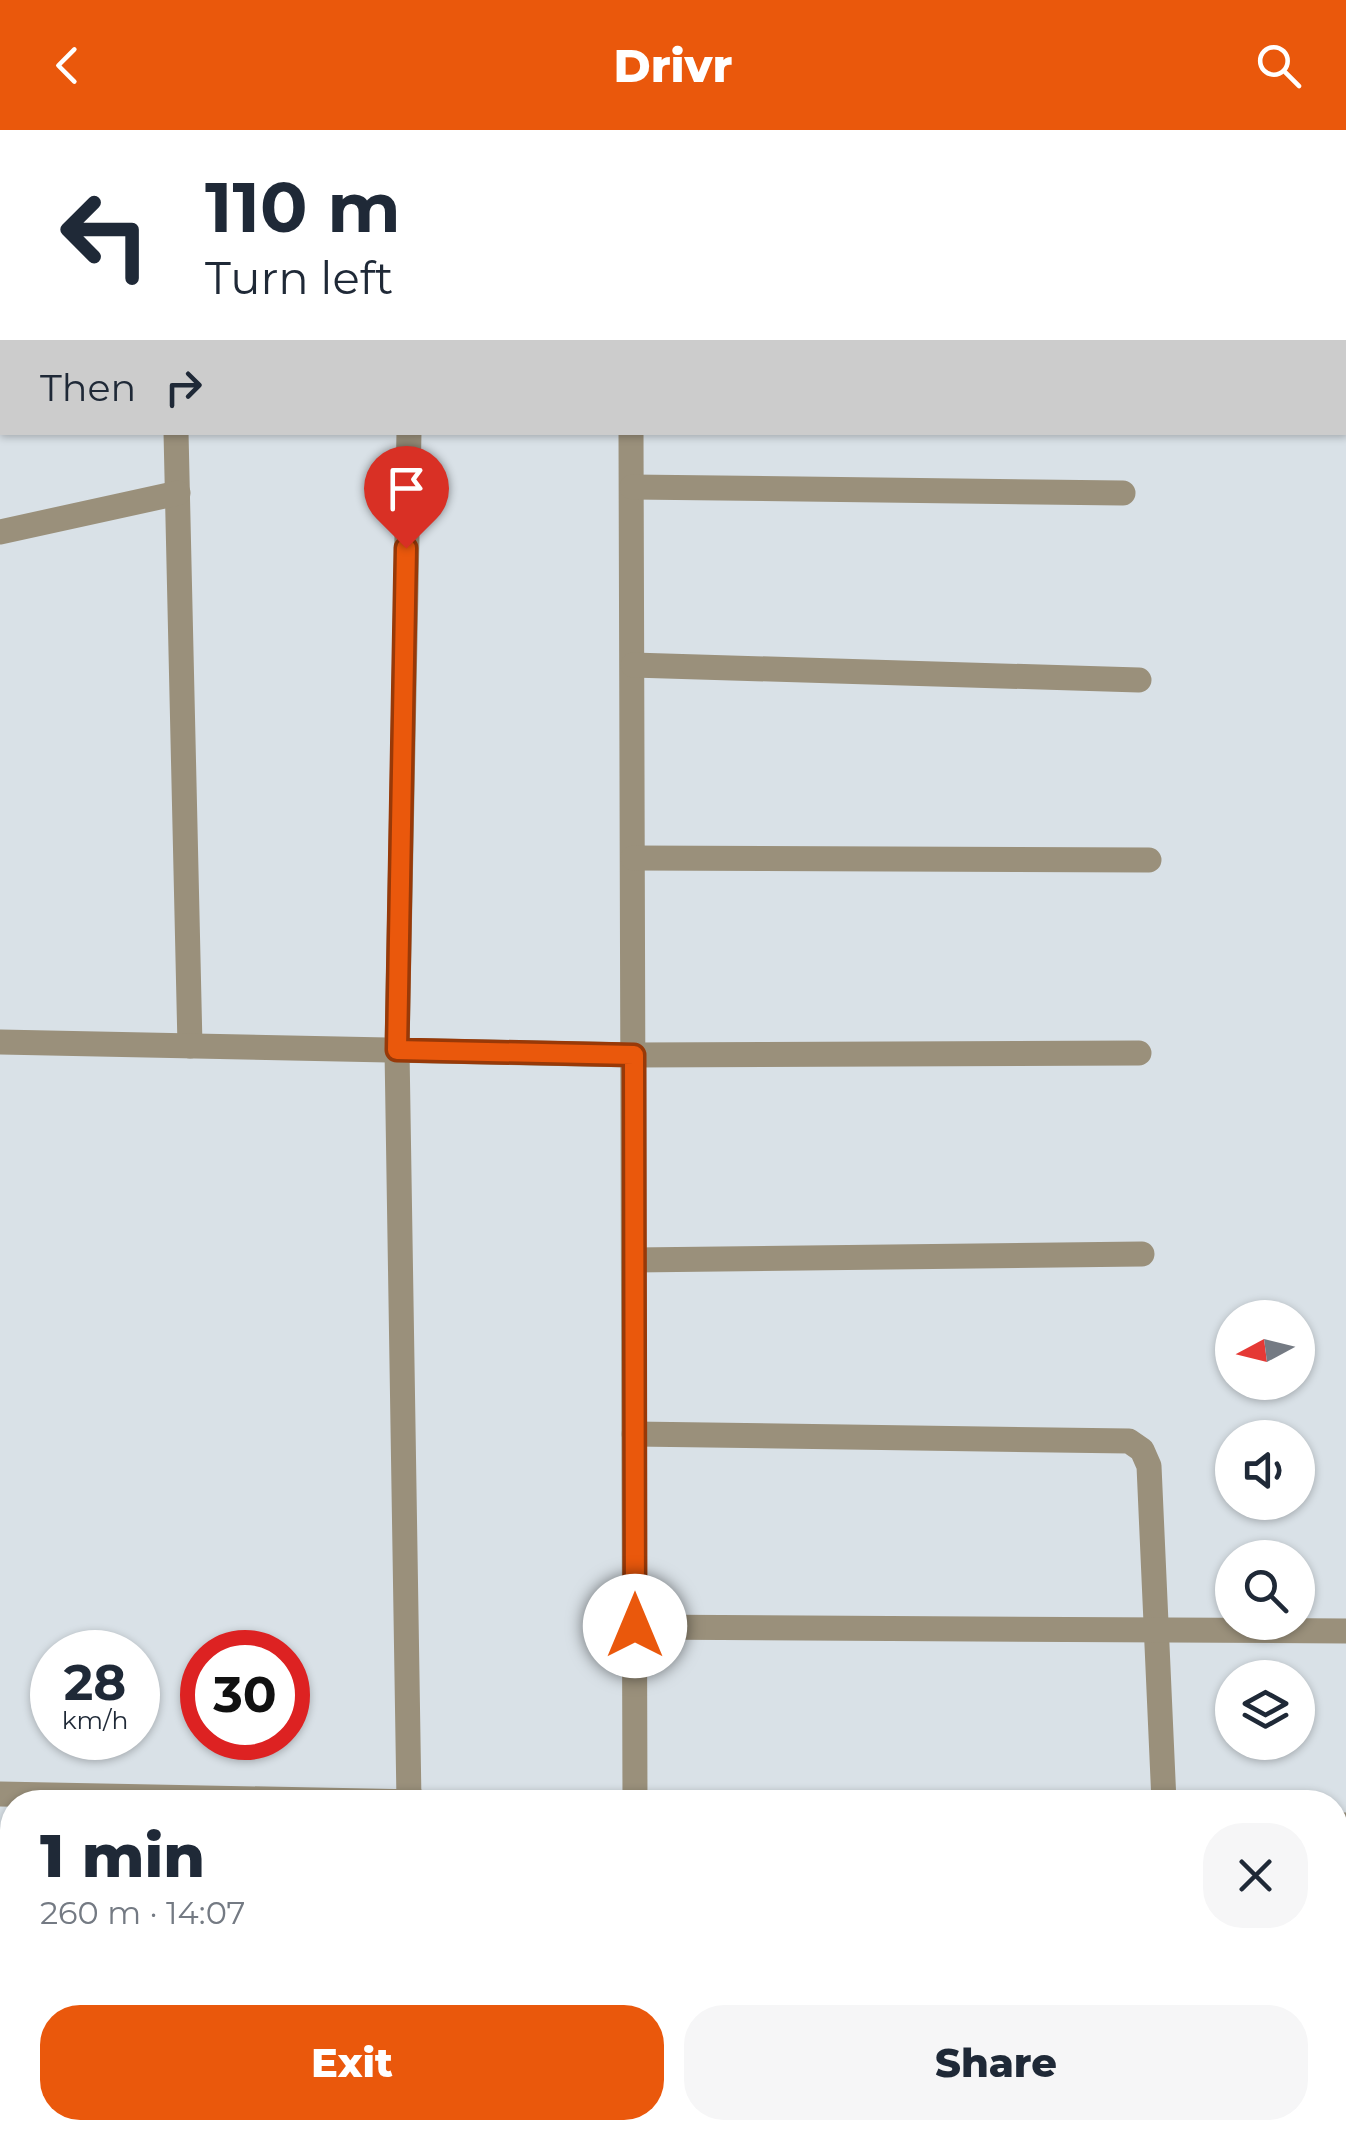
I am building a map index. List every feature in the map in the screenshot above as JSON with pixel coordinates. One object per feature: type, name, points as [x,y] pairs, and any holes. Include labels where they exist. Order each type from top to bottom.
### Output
[{"type":"street","points":[[176,435],[190,1046]]},
{"type":"street","points":[[408,1790],[397,1050],[409,435]]},
{"type":"street","points":[[631,435],[635,1790]]},
{"type":"street","points":[[632,487],[1123,493]]},
{"type":"street","points":[[0,532],[178,493]]},
{"type":"street","points":[[633,665],[1139,680]]},
{"type":"street","points":[[633,858],[1148,860]]},
{"type":"street","points":[[0,1042],[634,1055],[1139,1053]]},
{"type":"street","points":[[634,1260],[1142,1254]]},
{"type":"street","points":[[634,1434],[1129,1440],[1142,1450],[1149,1466],[1164,1790]]},
{"type":"street","points":[[635,1626],[1346,1631]]},
{"type":"route","points":[[406,548],[397,1050],[634,1055],[635,1626]]}]
